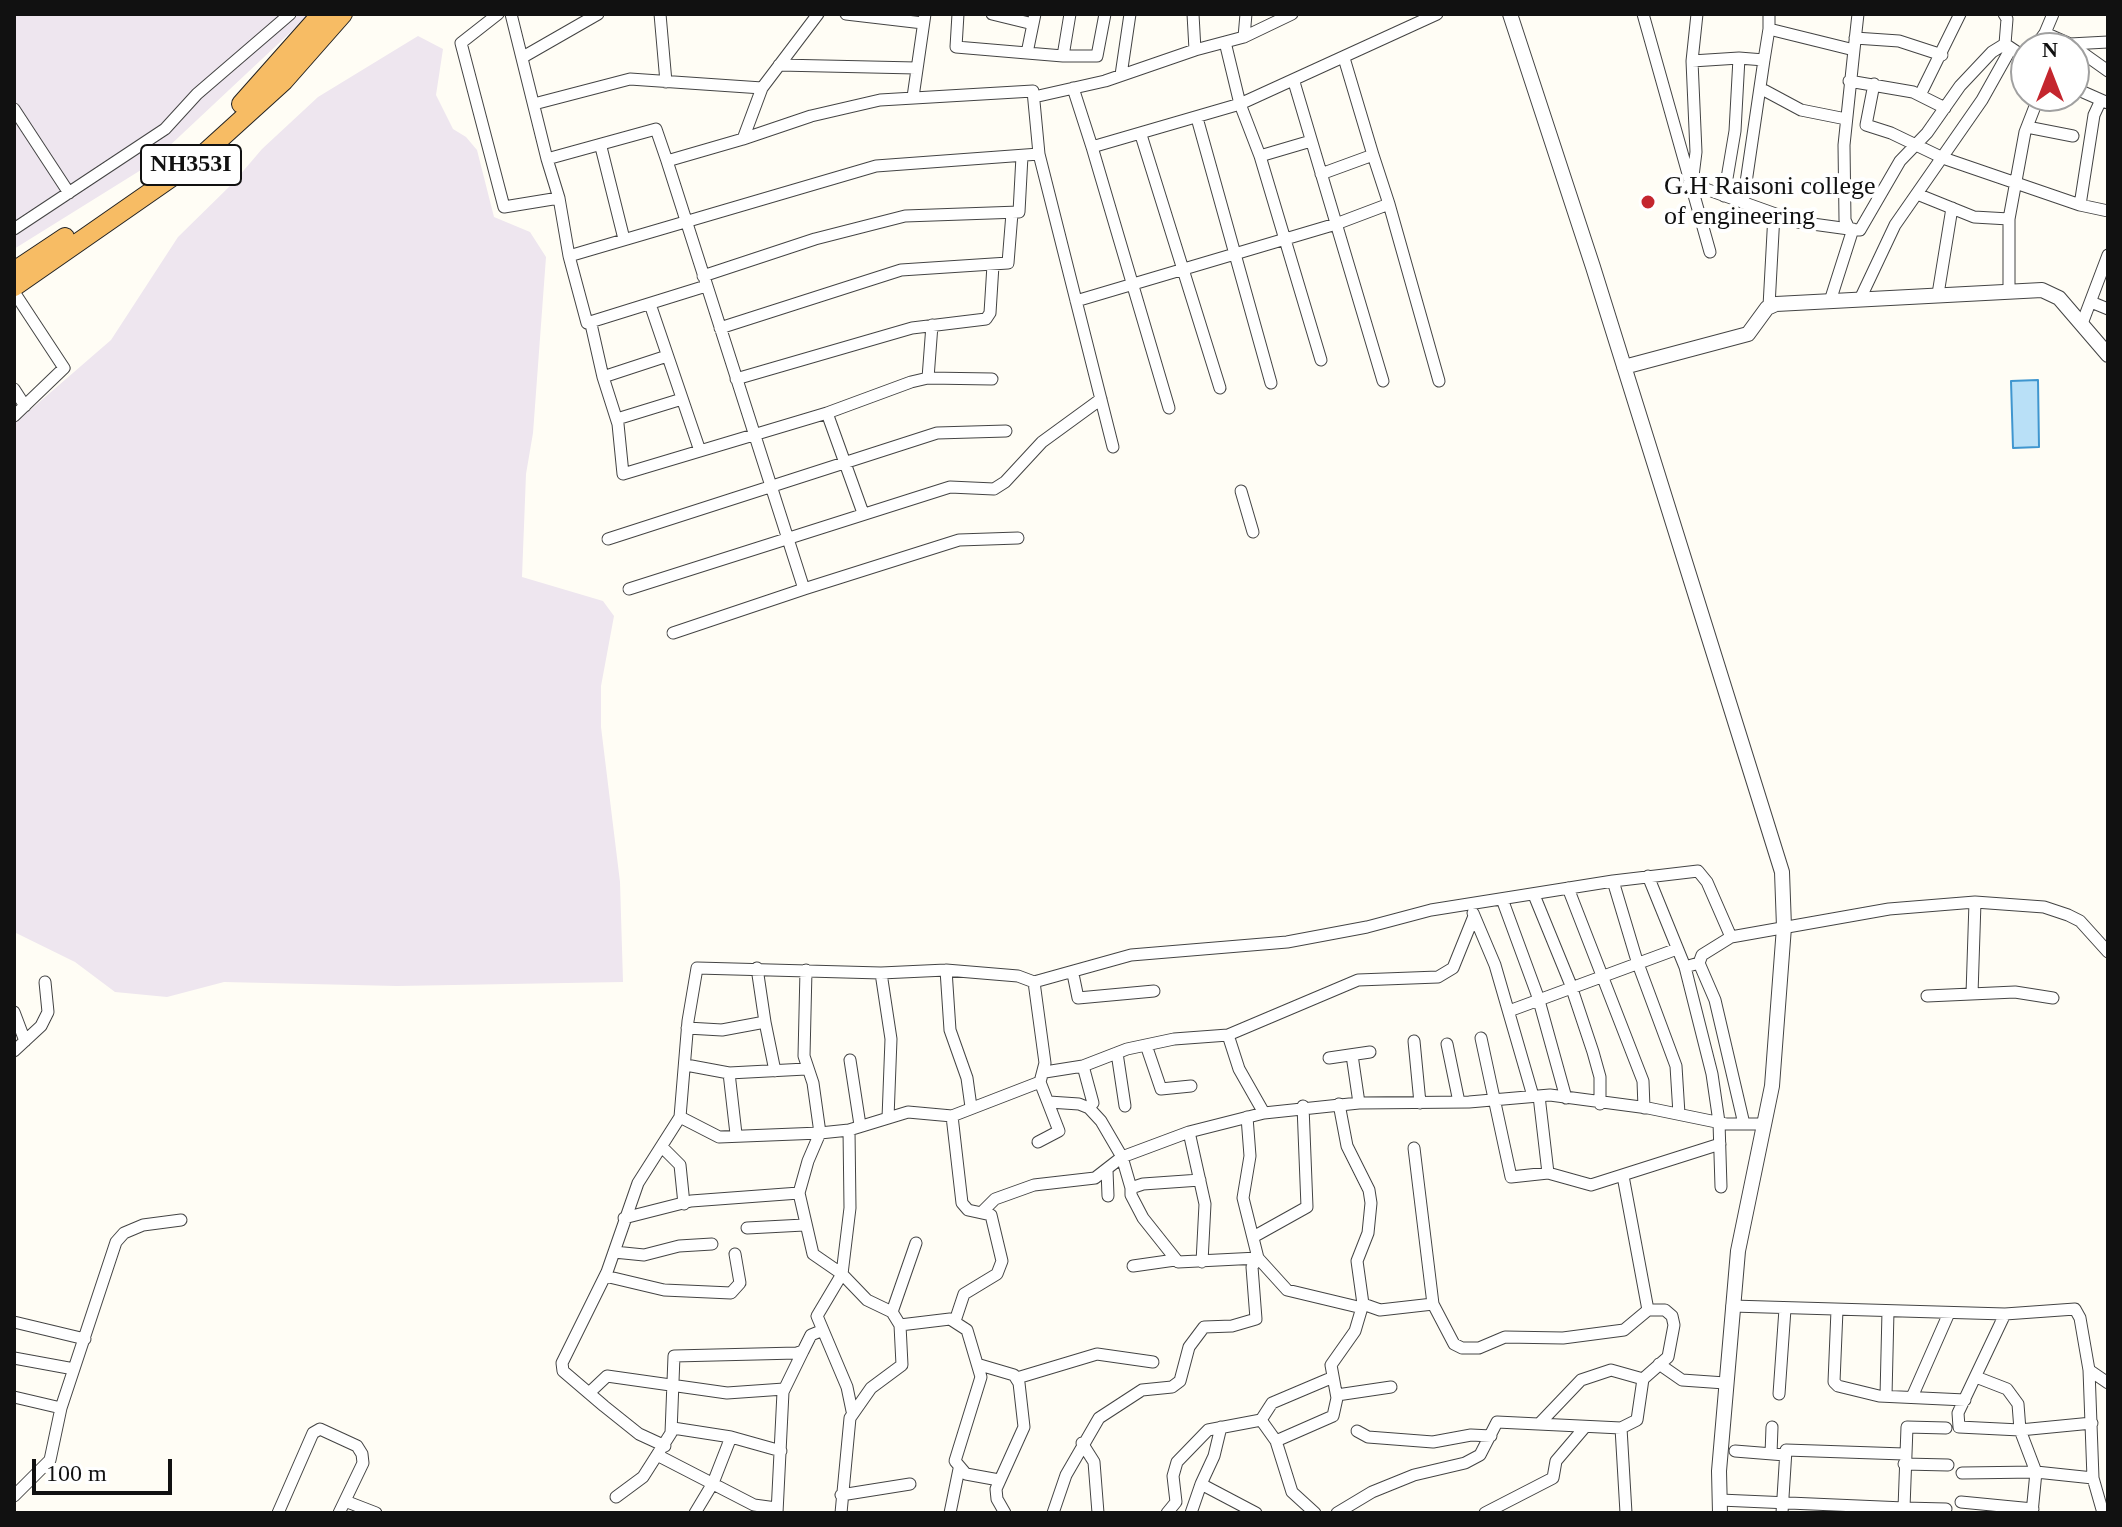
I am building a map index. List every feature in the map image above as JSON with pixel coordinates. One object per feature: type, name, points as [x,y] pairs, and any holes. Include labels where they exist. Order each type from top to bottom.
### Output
[{"type":"highway","name":"NH353I","points":[[14,271],[177,165],[274,71],[321,14]]},
{"type":"highway","name":"NH353I","points":[[14,290],[198,159],[284,81],[343,14]]},
{"type":"street","points":[[14,229],[165,129],[197,94],[290,14]]},
{"type":"street","points":[[498,14],[461,43],[504,207],[559,198]]},
{"type":"street","points":[[511,14],[559,198],[569,256],[617,419],[623,474],[699,448],[827,413],[928,378],[992,379]]},
{"type":"street","points":[[523,57],[598,14]]},
{"type":"street","points":[[660,14],[666,82]]},
{"type":"street","points":[[743,139],[762,88],[818,14]]},
{"type":"street","points":[[846,14],[924,18],[913,97]]},
{"type":"street","points":[[958,14],[956,47],[1063,56],[1097,56],[1105,14]]},
{"type":"street","points":[[992,14],[1034,19],[1027,53]]},
{"type":"street","points":[[1063,56],[1070,14]]},
{"type":"street","points":[[1121,75],[1130,14]]},
{"type":"street","points":[[1193,14],[1195,50]]},
{"type":"street","points":[[1244,37],[1246,14]]},
{"type":"street","points":[[1034,97],[1121,75],[1244,37],[1292,14]]},
{"type":"street","points":[[1092,147],[1240,104],[1294,82],[1437,14]]},
{"type":"street","points":[[1510,14],[1782,872],[1784,927],[1772,1086],[1738,1251],[1725,1383],[1720,1506],[1904,1511],[1946,1509]]},
{"type":"street","points":[[1643,14],[1710,252]]},
{"type":"street","points":[[1690,184],[1696,152],[1692,61],[1697,14]]},
{"type":"street","points":[[1743,203],[1769,14]]},
{"type":"street","points":[[1831,298],[1851,229],[1845,220],[1846,119],[1858,14]]},
{"type":"street","points":[[1920,95],[1960,14]]},
{"type":"street","points":[[1861,297],[1888,237],[1943,158],[2008,47],[2004,14]]},
{"type":"street","points":[[1769,29],[1854,44],[1899,41],[1942,55]]},
{"type":"street","points":[[1225,42],[1240,104],[1260,156],[1321,360]]},
{"type":"street","points":[[1690,184],[1798,222],[1860,230],[1900,161],[1992,52],[2008,47]]},
{"type":"street","points":[[1344,58],[1439,381]]},
{"type":"street","points":[[1724,196],[1735,131],[1739,58]]},
{"type":"street","points":[[2090,58],[2108,71]]},
{"type":"street","points":[[1692,61],[1764,60]]},
{"type":"street","points":[[779,65],[916,68]]},
{"type":"street","points":[[534,104],[630,79],[762,88]]},
{"type":"street","points":[[1849,81],[1920,95],[1945,108]]},
{"type":"street","points":[[1294,82],[1383,381]]},
{"type":"street","points":[[1874,84],[1865,125],[1943,158],[2080,205],[2108,211]]},
{"type":"street","points":[[1073,88],[1169,408]]},
{"type":"street","points":[[1760,88],[1801,110],[1846,119]]},
{"type":"street","points":[[667,161],[811,116],[880,100],[1033,91],[1039,154],[1113,447]]},
{"type":"street","points":[[2080,205],[2094,115],[2104,102]]},
{"type":"street","points":[[14,109],[69,193]]},
{"type":"street","points":[[2009,291],[2009,219],[2027,127],[2033,112]]},
{"type":"street","points":[[1197,118],[1271,383]]},
{"type":"street","points":[[2027,127],[2073,136]]},
{"type":"street","points":[[547,159],[601,147],[656,129],[804,589]]},
{"type":"street","points":[[1141,135],[1220,388]]},
{"type":"street","points":[[1260,156],[1311,141]]},
{"type":"street","points":[[601,147],[624,239]]},
{"type":"street","points":[[569,256],[876,166],[1039,154]]},
{"type":"street","points":[[1321,174],[1373,155]]},
{"type":"street","points":[[591,324],[815,239],[905,216],[1021,211],[1022,156]]},
{"type":"street","points":[[1917,194],[1978,218],[2009,219]]},
{"type":"street","points":[[1076,301],[1336,224],[1389,204]]},
{"type":"street","points":[[1938,294],[1952,208]]},
{"type":"street","points":[[720,328],[901,270],[993,265],[1010,261],[1012,213]]},
{"type":"street","points":[[1624,367],[1748,334],[1769,306],[1774,214]]},
{"type":"street","points":[[2083,321],[2108,255]]},
{"type":"street","points":[[736,379],[932,325],[989,316],[993,265]]},
{"type":"street","points":[[14,290],[64,368],[14,416]]},
{"type":"street","points":[[1769,306],[1831,298],[2042,290],[2059,298],[2083,321],[2108,355]]},
{"type":"street","points":[[2091,302],[2108,309]]},
{"type":"street","points":[[650,304],[699,448]]},
{"type":"street","points":[[928,378],[932,325]]},
{"type":"street","points":[[603,377],[667,356]]},
{"type":"street","points":[[14,389],[25,406]]},
{"type":"street","points":[[617,419],[682,399]]},
{"type":"street","points":[[629,589],[950,487],[994,489],[1042,442],[1101,399]]},
{"type":"street","points":[[827,413],[863,513]]},
{"type":"street","points":[[608,539],[844,460],[937,433],[1006,431]]},
{"type":"street","points":[[1241,491],[1253,532]]},
{"type":"street","points":[[673,633],[959,540],[1018,538]]},
{"type":"street","points":[[823,1330],[811,1335],[784,1389],[776,1511],[754,1505],[662,1451],[563,1371],[562,1363],[605,1276],[641,1177],[680,1117],[687,1028],[697,968],[881,973],[946,970],[1018,976],[1034,982],[1073,974],[1131,955],[1287,942],[1472,910],[1502,899],[1698,871],[1707,882],[1731,937]]},
{"type":"street","points":[[1648,876],[1685,967],[1712,1074],[1719,1122],[1721,1187]]},
{"type":"street","points":[[1613,881],[1637,962],[1676,1066],[1679,1114]]},
{"type":"street","points":[[1568,888],[1643,1081],[1644,1108]]},
{"type":"street","points":[[1534,895],[1571,986],[1600,1077],[1600,1104]]},
{"type":"street","points":[[1502,899],[1539,999],[1566,1098]]},
{"type":"street","points":[[1972,994],[1975,902]]},
{"type":"street","points":[[1744,1124],[1715,1000],[1699,963],[1702,955],[1731,937],[1915,905],[1975,902],[2044,907],[2068,915],[2080,921],[2108,952]]},
{"type":"street","points":[[1472,910],[1495,965],[1536,1096],[1548,1173]]},
{"type":"street","points":[[680,1117],[719,1137],[820,1133],[908,1112],[952,1116],[1043,1077],[1117,1053],[1174,1039],[1228,1035],[1358,980],[1438,977],[1453,968],[1472,910]]},
{"type":"street","points":[[1509,1011],[1602,974],[1677,949]]},
{"type":"street","points":[[1685,967],[1699,963]]},
{"type":"street","points":[[757,968],[775,1071]]},
{"type":"street","points":[[806,970],[806,1069],[813,1083],[820,1133],[799,1193],[804,1225],[815,1259],[842,1274],[867,1300],[892,1312],[900,1325],[902,1365],[871,1388],[852,1411]]},
{"type":"street","points":[[946,970],[950,1030],[967,1078],[971,1107]]},
{"type":"street","points":[[881,973],[891,1039],[888,1118]]},
{"type":"street","points":[[1073,974],[1078,998],[1154,991]]},
{"type":"street","points":[[14,1051],[41,1026],[50,1007],[45,982]]},
{"type":"street","points":[[1034,982],[1043,1077],[1059,1131],[1038,1142]]},
{"type":"street","points":[[1927,996],[2015,992],[2053,998]]},
{"type":"street","points":[[14,1012],[25,1041]]},
{"type":"street","points":[[687,1028],[722,1030],[765,1022]]},
{"type":"street","points":[[1228,1035],[1239,1069],[1264,1113]]},
{"type":"street","points":[[1481,1038],[1508,1173],[1516,1178],[1548,1173],[1591,1185],[1720,1144]]},
{"type":"street","points":[[1414,1041],[1420,1103]]},
{"type":"street","points":[[1447,1044],[1459,1102]]},
{"type":"street","points":[[1146,1045],[1161,1089],[1191,1086]]},
{"type":"street","points":[[1329,1058],[1370,1052]]},
{"type":"street","points":[[1117,1053],[1125,1106]]},
{"type":"street","points":[[1352,1055],[1359,1103]]},
{"type":"street","points":[[841,1513],[852,1411],[847,1387],[817,1316],[842,1274],[850,1208],[854,1127],[850,1060]]},
{"type":"street","points":[[686,1065],[729,1073],[806,1069]]},
{"type":"street","points":[[1083,1066],[1093,1103]]},
{"type":"street","points":[[729,1073],[736,1134]]},
{"type":"street","points":[[983,1211],[995,1199],[1034,1185],[1089,1180],[1122,1157],[1189,1132],[1303,1106],[1459,1102],[1536,1096],[1644,1108],[1719,1122],[1764,1124]]},
{"type":"street","points":[[1049,1102],[1079,1104],[1089,1108],[1101,1121],[1122,1157],[1143,1218],[1175,1260]]},
{"type":"street","points":[[1276,1441],[1333,1416],[1337,1395],[1331,1378],[1331,1365],[1355,1331],[1363,1304],[1357,1261],[1368,1233],[1371,1203],[1369,1190],[1347,1146],[1339,1104]]},
{"type":"street","points":[[1255,1236],[1307,1207],[1303,1106]]},
{"type":"street","points":[[952,1116],[962,1203],[968,1210],[983,1211],[995,1220],[1001,1270],[964,1294],[955,1321]]},
{"type":"street","points":[[1247,1117],[1250,1156],[1243,1198],[1255,1236],[1258,1258],[1287,1290],[1347,1307],[1363,1304],[1380,1310],[1433,1304]]},
{"type":"street","points":[[1189,1132],[1205,1204],[1202,1262]]},
{"type":"street","points":[[662,1147],[680,1165],[684,1204]]},
{"type":"street","points":[[1337,1513],[1372,1492],[1414,1475],[1465,1463],[1480,1455],[1497,1422],[1621,1428],[1637,1420],[1643,1379],[1668,1357],[1674,1325],[1672,1316],[1665,1310],[1648,1310],[1624,1330],[1563,1338],[1505,1337],[1479,1348],[1462,1348],[1454,1344],[1433,1304],[1414,1148]]},
{"type":"street","points":[[1107,1170],[1108,1196]]},
{"type":"street","points":[[1623,1176],[1648,1310]]},
{"type":"street","points":[[1131,1188],[1200,1180]]},
{"type":"street","points":[[624,1218],[684,1204],[799,1193]]},
{"type":"street","points":[[14,1496],[50,1460],[61,1408],[116,1242],[124,1233],[143,1225],[181,1220]]},
{"type":"street","points":[[747,1228],[804,1225]]},
{"type":"street","points":[[892,1312],[916,1243]]},
{"type":"street","points":[[614,1252],[644,1255],[679,1246],[712,1244]]},
{"type":"street","points":[[605,1276],[664,1290],[731,1293],[739,1288],[740,1283],[735,1254]]},
{"type":"street","points":[[1133,1266],[1175,1260],[1202,1262],[1258,1258]]},
{"type":"street","points":[[1053,1513],[1082,1443],[1099,1418],[1119,1402],[1142,1390],[1172,1387],[1180,1381],[1189,1347],[1204,1327],[1232,1326],[1256,1319],[1252,1267],[1258,1258]]},
{"type":"street","points":[[1732,1306],[2005,1314],[2075,1309],[2080,1318],[2089,1370],[2093,1478],[2103,1513]]},
{"type":"street","points":[[1779,1394],[1785,1309]]},
{"type":"street","points":[[1837,1310],[1834,1382],[1851,1391],[1886,1396],[1965,1400]]},
{"type":"street","points":[[1886,1396],[1888,1311]]},
{"type":"street","points":[[1912,1397],[1949,1313]]},
{"type":"street","points":[[2005,1314],[1957,1421],[1963,1430],[2020,1430],[2092,1423]]},
{"type":"street","points":[[900,1325],[955,1321],[970,1336],[980,1365],[980,1383],[955,1453],[959,1469],[950,1513]]},
{"type":"street","points":[[14,1322],[85,1339]]},
{"type":"street","points":[[616,1497],[638,1481],[662,1451],[673,1428],[673,1362],[680,1353],[803,1351]]},
{"type":"street","points":[[980,1365],[1017,1378],[1097,1354],[1153,1362]]},
{"type":"street","points":[[14,1358],[74,1369]]},
{"type":"street","points":[[1659,1364],[1682,1380],[1725,1383]]},
{"type":"street","points":[[1539,1424],[1581,1380],[1611,1370],[1643,1379]]},
{"type":"street","points":[[2089,1370],[2108,1383]]},
{"type":"street","points":[[589,1393],[607,1376],[733,1393],[784,1389]]},
{"type":"street","points":[[1961,1502],[2032,1511],[2036,1472],[2020,1430],[2018,1404],[2007,1389],[1976,1377]]},
{"type":"street","points":[[1005,1513],[996,1495],[999,1480],[1024,1427],[1017,1378]]},
{"type":"street","points":[[1171,1512],[1176,1502],[1173,1476],[1177,1462],[1208,1430],[1261,1420],[1272,1403],[1331,1378]]},
{"type":"street","points":[[1337,1395],[1391,1387]]},
{"type":"street","points":[[14,1397],[61,1408]]},
{"type":"street","points":[[1261,1420],[1276,1441],[1292,1492],[1315,1513]]},
{"type":"street","points":[[1191,1513],[1214,1456],[1221,1427]]},
{"type":"street","points":[[1485,1513],[1553,1478],[1556,1461],[1585,1427]]},
{"type":"street","points":[[1771,1454],[1772,1427]]},
{"type":"street","points":[[1904,1511],[1907,1427],[1946,1428]]},
{"type":"street","points":[[673,1428],[731,1437],[781,1451]]},
{"type":"street","points":[[1621,1428],[1626,1513]]},
{"type":"street","points":[[278,1513],[313,1433],[320,1429],[357,1446],[362,1454],[363,1463],[339,1513]]},
{"type":"street","points":[[1357,1431],[1368,1437],[1428,1442],[1491,1436]]},
{"type":"street","points":[[695,1513],[713,1483],[731,1437]]},
{"type":"street","points":[[1082,1443],[1094,1462],[1098,1513]]},
{"type":"street","points":[[1782,1508],[1785,1455],[1790,1448],[1948,1465]]},
{"type":"street","points":[[1735,1451],[1785,1455]]},
{"type":"street","points":[[959,1469],[970,1475],[999,1480]]},
{"type":"street","points":[[1962,1473],[2036,1472],[2093,1478]]},
{"type":"street","points":[[841,1495],[910,1484]]},
{"type":"street","points":[[1201,1484],[1256,1513]]},
{"type":"street","points":[[345,1501],[376,1513]]},
{"type":"shaded area","points":[[14,14],[310,14],[149,165],[14,249]]},
{"type":"shaded area","points":[[418,36],[443,49],[436,95],[453,129],[466,137],[477,150],[494,217],[530,232],[546,257],[533,433],[526,474],[522,577],[603,601],[614,616],[601,686],[601,727],[620,882],[623,982],[397,986],[224,982],[167,997],[115,992],[75,962],[14,932],[14,424],[111,340],[178,237],[233,183],[262,149],[318,97]]},
{"type":"water","points":[[2038,380],[2039,447],[2013,448],[2011,381]]},
{"type":"place","name":"G.H Raisoni college of engineering","points":[[1648,202]]}]
